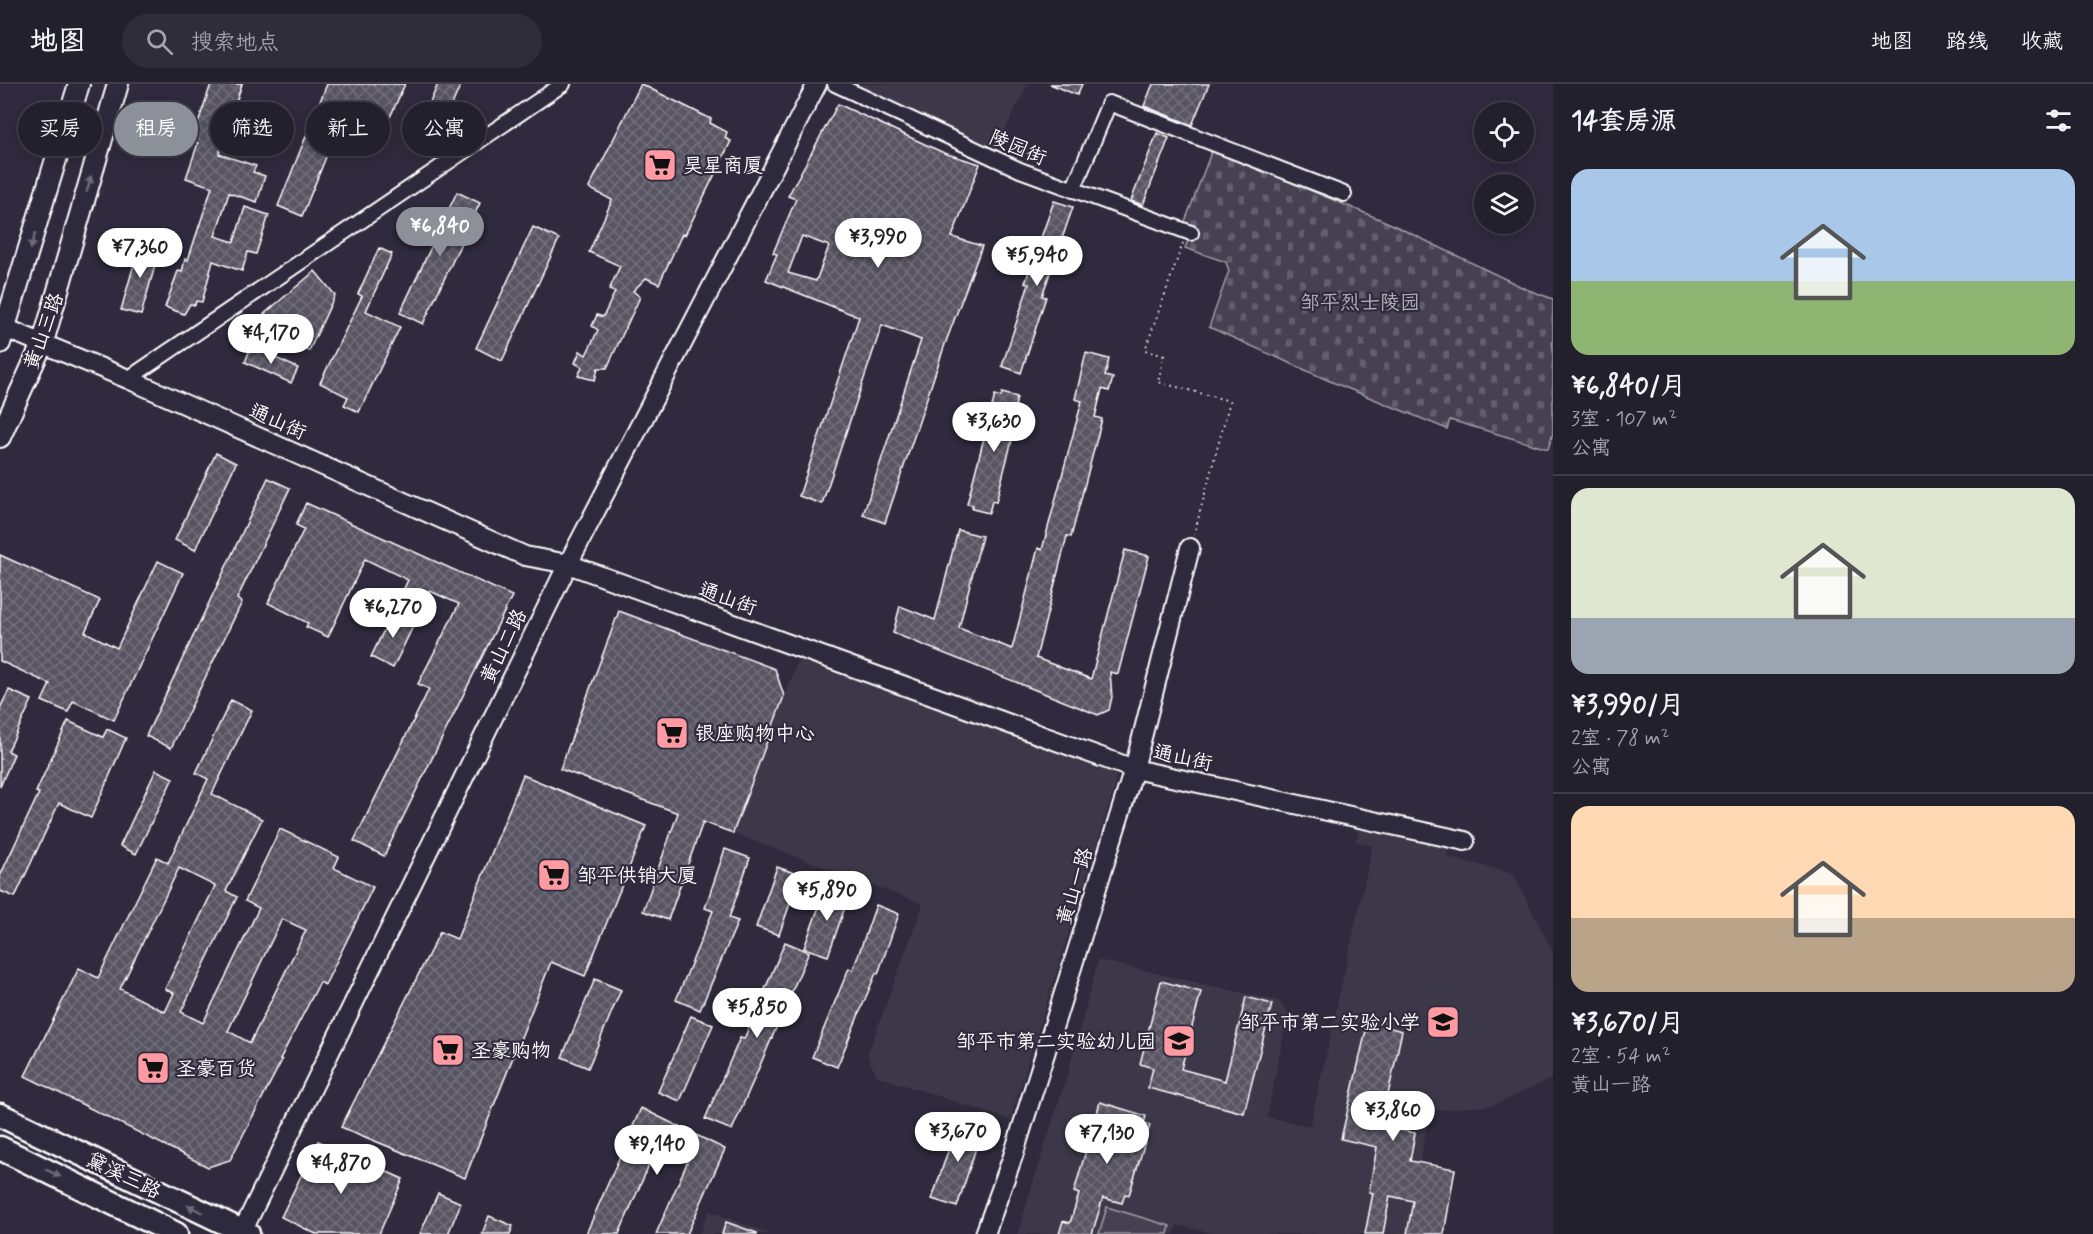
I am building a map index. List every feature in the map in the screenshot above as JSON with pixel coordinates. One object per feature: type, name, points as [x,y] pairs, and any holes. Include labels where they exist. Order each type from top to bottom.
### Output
[{"type":"main road","name":"黄山三路","points":[[2,332],[79,84]]},
{"type":"main road","name":"黄山三路","points":[[0,437],[43,342],[118,84]]},
{"type":"main road","name":"黛溪三路","points":[[0,1115],[244,1233]]},
{"type":"main road","name":"黛溪三路","points":[[0,1148],[176,1234]]},
{"type":"street","points":[[128,379],[563,84]]},
{"type":"street","name":"黄山二路","points":[[244,1233],[567,564],[817,84]]},
{"type":"street","name":"陵园街","points":[[835,84],[1020,170],[1189,232]]},
{"type":"street","points":[[1073,190],[1109,103],[1344,194]]},
{"type":"street","name":"通山街","points":[[2,332],[43,342],[525,556],[567,564],[1134,770],[1465,841]]},
{"type":"street","name":"黄山一路","points":[[985,1234],[1013,1156],[1134,770],[1190,548]]},
{"type":"path","points":[[1189,232],[1145,350],[1164,356],[1158,382],[1230,401],[1190,548]]},
{"type":"shaded area","points":[[854,84],[1028,84],[995,151]]},
{"type":"shaded area","points":[[800,655],[1108,766],[1115,774],[1115,786],[1010,1120],[877,1076],[867,1056],[923,904],[733,833]]},
{"type":"shaded area","name":"邹平市第二实验小学","points":[[1359,827],[1449,847],[1447,857],[1513,873],[1553,952],[1553,1078],[1494,1105],[1430,1111],[1406,1234],[1216,1234],[1177,1225],[1174,1234],[1017,1234],[1069,1069],[1098,960],[1279,1001],[1288,1013],[1267,1117],[1310,1126],[1372,849],[1371,845],[1356,842]]},
{"type":"shaded area","points":[[709,1211],[770,1234],[699,1234]]},
{"type":"green space","name":"邹平烈士陵园","points":[[1212,150],[1389,223],[1526,289],[1553,299],[1553,433],[1548,449],[1450,420],[1447,429],[1332,382],[1209,327],[1229,271],[1226,262],[1185,248],[1191,233],[1184,224]]},
{"type":"green space","points":[[1107,1207],[1170,1226],[1168,1234],[1099,1234]]},
{"type":"building","points":[[211,84],[242,84],[236,102],[210,102],[210,156],[225,156],[256,166],[253,172],[265,176],[257,202],[229,193],[215,236],[234,242],[245,207],[269,215],[256,254],[248,252],[242,271],[213,261],[202,302],[196,301],[195,305],[190,304],[184,314],[165,307],[178,271],[182,272],[185,259],[188,260],[212,187],[186,178],[194,156],[198,156],[198,123]]},
{"type":"building","points":[[327,84],[405,84],[390,117],[390,102],[320,102]]},
{"type":"building","points":[[438,84],[461,84],[453,102],[430,102]]},
{"type":"building","name":"昊星商厦","points":[[641,84],[711,119],[710,123],[727,132],[725,138],[731,141],[685,235],[682,234],[659,284],[646,278],[633,291],[640,297],[607,368],[598,368],[595,380],[578,376],[582,367],[575,363],[580,351],[586,355],[598,330],[592,326],[597,315],[603,317],[615,292],[609,290],[620,266],[589,252],[612,200],[589,188]]},
{"type":"building","points":[[1050,84],[1082,84],[1077,95]]},
{"type":"building","points":[[1153,84],[1209,84],[1192,125],[1144,106]]},
{"type":"building","points":[[838,104],[944,153],[980,164],[952,237],[982,246],[944,347],[885,523],[863,515],[921,340],[882,325],[822,504],[799,496],[859,317],[766,280],[777,254],[773,253],[796,199],[788,196]],"holes":[[[802,236],[829,246],[816,281],[788,273]]]},
{"type":"building","points":[[1157,133],[1169,138],[1143,205],[1131,201]]},
{"type":"building","points":[[306,136],[306,156],[326,156],[302,216],[278,206]]},
{"type":"building","points":[[457,192],[480,203],[423,324],[400,313]]},
{"type":"building","points":[[1054,201],[1073,207],[1042,296],[1046,297],[1021,373],[1002,366],[1029,284],[1025,283]]},
{"type":"building","points":[[533,227],[559,239],[502,361],[476,348]]},
{"type":"building","points":[[140,243],[160,248],[141,315],[121,310]]},
{"type":"building","points":[[379,248],[392,254],[366,311],[400,327],[359,412],[344,405],[348,397],[320,383],[362,296],[358,294]]},
{"type":"building","points":[[315,271],[335,295],[309,351],[289,342],[264,314]]},
{"type":"building","points":[[251,347],[298,368],[291,383],[245,362]]},
{"type":"building","points":[[1086,353],[1109,359],[1105,376],[1113,378],[1109,391],[1102,389],[1095,417],[1102,419],[1071,537],[1067,536],[1036,658],[1091,679],[1125,550],[1149,556],[1118,674],[1110,672],[1112,697],[1109,710],[1098,715],[893,633],[900,606],[935,620],[958,530],[982,536],[959,628],[1012,649],[1038,548],[1042,550],[1082,401],[1075,399]]},
{"type":"building","points":[[1002,393],[1017,397],[1014,412],[1019,413],[996,502],[992,501],[989,513],[972,509],[973,505],[967,504],[995,395],[1001,397]]},
{"type":"building","points":[[216,453],[236,463],[195,550],[175,540]]},
{"type":"building","points":[[268,478],[290,488],[237,599],[242,602],[171,748],[146,736]]},
{"type":"building","points":[[306,503],[512,596],[384,856],[354,841],[429,689],[418,684],[459,604],[430,591],[393,668],[371,657],[408,580],[365,559],[328,637],[306,627],[308,623],[268,603],[304,529],[296,525]]},
{"type":"building","points":[[0,555],[100,600],[85,632],[117,648],[158,561],[183,573],[114,720],[73,701],[68,712],[42,701],[50,684],[0,661]]},
{"type":"building","name":"银座购物中心","points":[[619,611],[775,669],[784,696],[733,833],[703,822],[668,920],[643,911],[678,813],[560,769]]},
{"type":"building","points":[[9,690],[32,700],[8,751],[14,754],[0,787],[0,708]]},
{"type":"building","points":[[231,700],[252,710],[212,794],[262,819],[226,891],[237,897],[181,1012],[203,1023],[259,908],[245,901],[280,829],[339,857],[334,868],[373,887],[325,985],[320,982],[230,1160],[208,1167],[25,1076],[79,968],[98,978],[157,857],[168,863],[208,779],[196,773]],"holes":[[[179,868],[215,886],[165,989],[174,993],[165,1012],[120,989]],[[282,919],[306,930],[250,1043],[228,1031]]]},
{"type":"building","points":[[68,721],[103,737],[107,729],[126,738],[91,818],[59,803],[15,897],[0,891],[0,876],[39,793],[36,792]]},
{"type":"building","points":[[156,770],[173,778],[136,854],[120,846]]},
{"type":"building","points":[[523,775],[646,826],[585,976],[551,962],[465,1178],[341,1127],[440,932],[457,939]]},
{"type":"building","points":[[725,849],[750,858],[729,918],[738,921],[700,1010],[676,1000],[713,911],[705,908]]},
{"type":"building","points":[[777,867],[800,875],[779,935],[756,927]]},
{"type":"building","points":[[826,887],[849,896],[828,956],[804,948]]},
{"type":"building","points":[[876,905],[899,914],[878,974],[876,973],[837,1067],[812,1057],[849,968],[853,970]]},
{"type":"building","points":[[785,942],[809,952],[732,1130],[705,1119],[740,1038],[744,1039]]},
{"type":"building","points":[[595,979],[621,990],[588,1068],[562,1057]]},
{"type":"building","points":[[1161,981],[1201,992],[1181,1069],[1225,1081],[1246,997],[1272,1004],[1244,1113],[1148,1088],[1153,1068],[1140,1064]]},
{"type":"building","points":[[691,1016],[713,1025],[680,1101],[658,1092]]},
{"type":"building","points":[[1369,1017],[1388,1022],[1387,1027],[1402,1031],[1381,1126],[1415,1133],[1410,1161],[1455,1169],[1444,1234],[1407,1234],[1413,1201],[1390,1196],[1383,1234],[1365,1234],[1373,1193],[1369,1192],[1377,1147],[1341,1139]]},
{"type":"building","points":[[1100,1102],[1146,1116],[1144,1123],[1150,1125],[1129,1195],[1125,1194],[1122,1203],[1103,1198],[1092,1234],[1059,1234],[1063,1221],[1070,1223],[1079,1194],[1074,1192]]},
{"type":"building","points":[[641,1108],[725,1149],[687,1234],[656,1234],[690,1156],[659,1142],[619,1234],[586,1234]]},
{"type":"building","points":[[959,1118],[983,1126],[957,1207],[932,1199]]},
{"type":"building","points":[[318,1141],[403,1179],[379,1234],[316,1234],[281,1217]]},
{"type":"building","points":[[438,1193],[461,1203],[448,1234],[420,1234]]},
{"type":"building","points":[[489,1216],[513,1226],[510,1234],[482,1234]]},
{"type":"building","points":[[726,1222],[757,1233],[757,1234],[722,1234]]},
{"type":"place","name":"昊星商厦","points":[[660,165]]},
{"type":"place","name":"银座购物中心","points":[[672,733]]},
{"type":"place","name":"邹平供销大厦","points":[[554,875]]},
{"type":"place","name":"邹平市第二实验小学","points":[[1443,1022]]},
{"type":"place","name":"邹平市第二实验幼儿园","points":[[1179,1041]]},
{"type":"place","name":"圣豪购物","points":[[448,1050]]},
{"type":"place","name":"圣豪百货","points":[[153,1068]]}]
